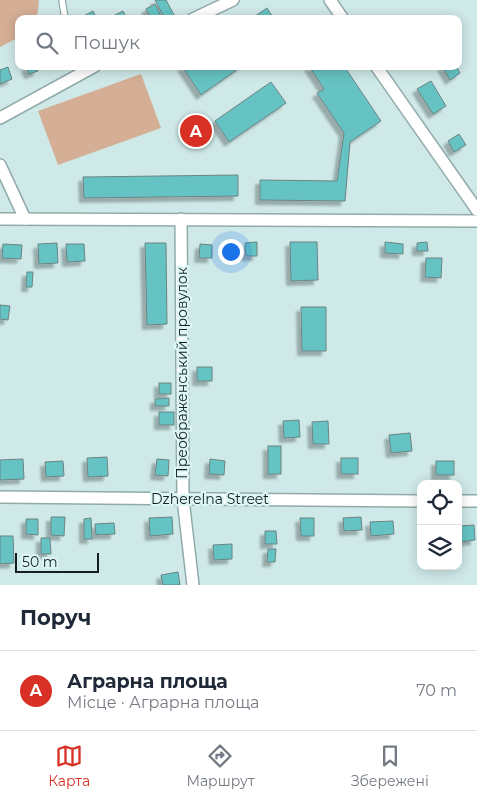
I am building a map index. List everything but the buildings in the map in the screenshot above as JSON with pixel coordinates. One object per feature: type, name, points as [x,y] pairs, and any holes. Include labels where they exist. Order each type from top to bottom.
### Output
[{"type":"street","points":[[201,15],[233,0]]},
{"type":"street","points":[[330,0],[340,15]]},
{"type":"street","points":[[0,118],[88,70]]},
{"type":"street","points":[[379,70],[477,210]]},
{"type":"street","points":[[0,165],[25,219]]},
{"type":"street","points":[[0,219],[477,221]]},
{"type":"street","name":"Преображенський провулок","points":[[181,219],[183,498],[193,585]]},
{"type":"street","name":"Dzherelna Street","points":[[0,496],[417,501]]},
{"type":"street","points":[[462,501],[477,501]]},
{"type":"lane","points":[[62,0],[64,15]]},
{"type":"shaded area","points":[[0,0],[39,0],[37,15],[15,15],[15,39],[0,47]]},
{"type":"shaded area","points":[[141,74],[161,128],[58,165],[38,111]]},
{"type":"place","name":"Аграрна площа","points":[[196,131]]}]
